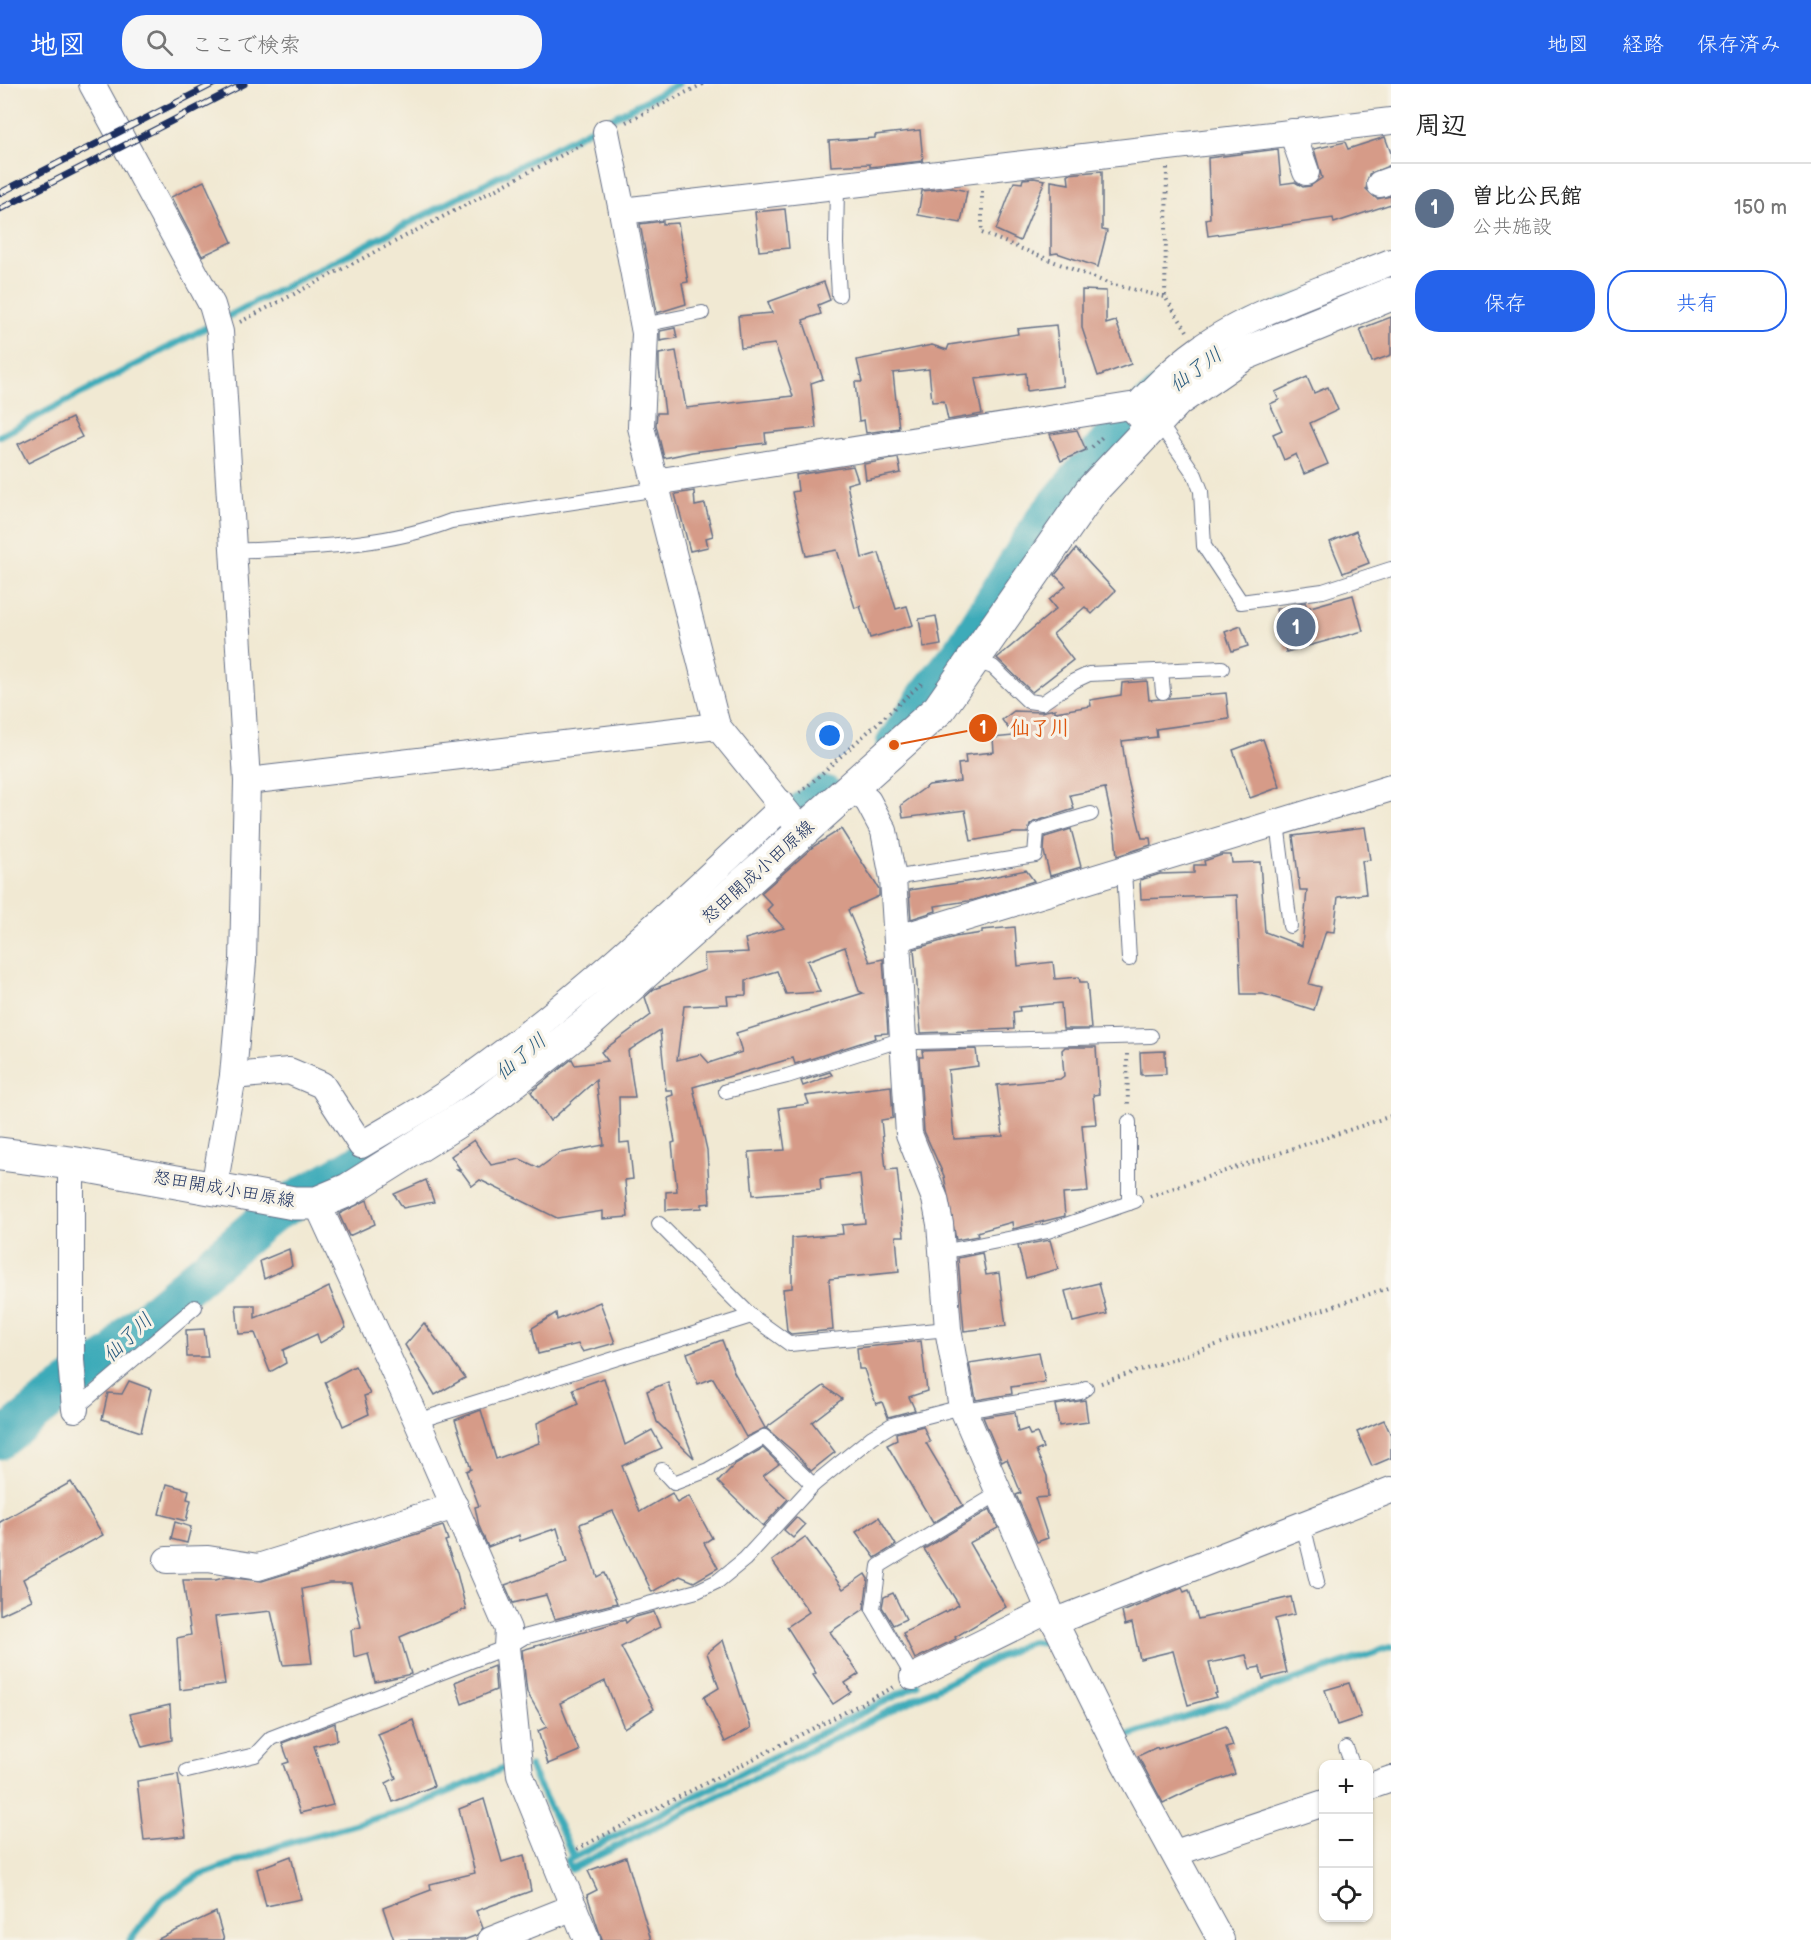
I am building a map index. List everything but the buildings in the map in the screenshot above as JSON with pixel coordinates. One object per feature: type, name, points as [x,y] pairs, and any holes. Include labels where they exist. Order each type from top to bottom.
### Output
[{"type":"main road","name":"怒田開成小田原線","points":[[0,1154],[71,1163],[294,1203],[317,1203],[348,1190],[483,1105],[586,1024],[939,709],[975,661],[1091,491],[1147,419],[1244,354],[1391,294]]},
{"type":"street","points":[[92,84],[212,305],[220,332],[247,781],[243,961],[233,1076],[214,1188]]},
{"type":"street","points":[[622,211],[1391,120]]},
{"type":"street","points":[[606,132],[643,326],[641,427],[717,726],[803,832]]},
{"type":"street","points":[[1292,132],[1306,172]]},
{"type":"street","points":[[656,485],[1130,406],[1147,419],[1160,382],[1199,349],[1235,328],[1391,262]]},
{"type":"street","points":[[247,781],[717,726]]},
{"type":"street","points":[[852,787],[868,801],[884,831],[893,878],[899,938],[909,1134],[935,1199],[948,1329],[963,1409],[1069,1652],[1124,1762],[1221,1940]]},
{"type":"street","points":[[899,938],[1391,788]]},
{"type":"street","points":[[233,1076],[289,1071],[322,1085],[361,1145],[454,1088],[532,1028],[656,926],[773,816],[781,803]]},
{"type":"street","points":[[71,1163],[71,1360],[75,1409]]},
{"type":"street","points":[[317,1203],[417,1421],[508,1629],[507,1647],[520,1775],[587,1940]]},
{"type":"street","points":[[913,1677],[1053,1619],[1391,1491]]},
{"type":"street","points":[[166,1560],[208,1559],[258,1567],[455,1506]]},
{"type":"street","points":[[1373,1785],[1391,1779]]},
{"type":"street","points":[[1175,1853],[1319,1804]]},
{"type":"street","points":[[491,1940],[574,1906]]},
{"type":"lane","points":[[837,186],[836,244],[839,295]]},
{"type":"lane","points":[[643,326],[702,313]]},
{"type":"lane","points":[[1147,419],[1195,475],[1201,491],[1204,546],[1241,602],[1323,591],[1391,568]]},
{"type":"lane","points":[[232,551],[371,543],[426,531],[451,521],[656,485]]},
{"type":"lane","points":[[975,661],[993,667],[1028,701],[1042,703],[1074,681],[1089,674],[1222,668]]},
{"type":"lane","points":[[1161,671],[1163,692]]},
{"type":"lane","points":[[893,878],[1035,855],[1037,830],[1091,814]]},
{"type":"lane","points":[[1277,823],[1290,926]]},
{"type":"lane","points":[[1124,870],[1129,959]]},
{"type":"lane","points":[[726,1091],[787,1076],[903,1039],[916,1042],[1151,1036]]},
{"type":"lane","points":[[942,1252],[1048,1231],[1132,1202],[1129,1122]]},
{"type":"lane","points":[[659,1224],[751,1316],[790,1344],[948,1329]]},
{"type":"lane","points":[[75,1409],[195,1307]]},
{"type":"lane","points":[[417,1421],[751,1316]]},
{"type":"lane","points":[[187,1771],[255,1755],[271,1738],[507,1647],[524,1637],[697,1591],[718,1581],[745,1559],[813,1485],[872,1437],[892,1425],[963,1409],[1080,1392],[1086,1388]]},
{"type":"lane","points":[[662,1470],[674,1483],[708,1470],[764,1437],[813,1485]]},
{"type":"lane","points":[[913,1677],[873,1609],[879,1566],[999,1493]]},
{"type":"lane","points":[[1303,1525],[1317,1582]]},
{"type":"lane","points":[[1346,1748],[1350,1760]]},
{"type":"path","points":[[220,332],[703,84]]},
{"type":"path","points":[[1168,147],[1165,297],[1199,349]]},
{"type":"path","points":[[983,169],[982,233],[1110,284],[1165,297]]},
{"type":"path","points":[[1090,450],[1147,419]]},
{"type":"path","points":[[781,803],[793,799],[926,680]]},
{"type":"path","points":[[1126,1036],[1129,1122]]},
{"type":"path","points":[[1132,1202],[1391,1116]]},
{"type":"path","points":[[1086,1388],[1391,1287]]},
{"type":"path","points":[[577,1849],[913,1677]]},
{"type":"waterway","points":[[223,319],[678,84]]},
{"type":"waterway","name":"仙了川","points":[[1213,355],[1263,328],[1366,285]]},
{"type":"waterway","points":[[0,436],[213,324]]},
{"type":"waterway","name":"仙了川","points":[[895,745],[927,696],[963,651],[1043,522],[1110,441],[1169,389]]},
{"type":"waterway","name":"仙了川","points":[[734,869],[768,837],[825,795]]},
{"type":"waterway","name":"仙了川","points":[[0,1440],[64,1389],[119,1351],[128,1335],[270,1215],[400,1140]]},
{"type":"waterway","points":[[530,1767],[574,1857],[567,1861],[571,1869],[1029,1642],[1041,1643],[1057,1637]]},
{"type":"waterway","points":[[1121,1729],[1125,1737],[1391,1647]]},
{"type":"waterway","points":[[574,1857],[917,1685]]},
{"type":"waterway","points":[[130,1940],[160,1901],[196,1877],[282,1845],[408,1809],[513,1764]]},
{"type":"railway","points":[[0,193],[213,84]]},
{"type":"railway","points":[[0,209],[244,84]]},
{"type":"place","name":"曽比公民館","points":[[1296,627]]},
{"type":"place","name":"仙了川","points":[[894,745]]}]
